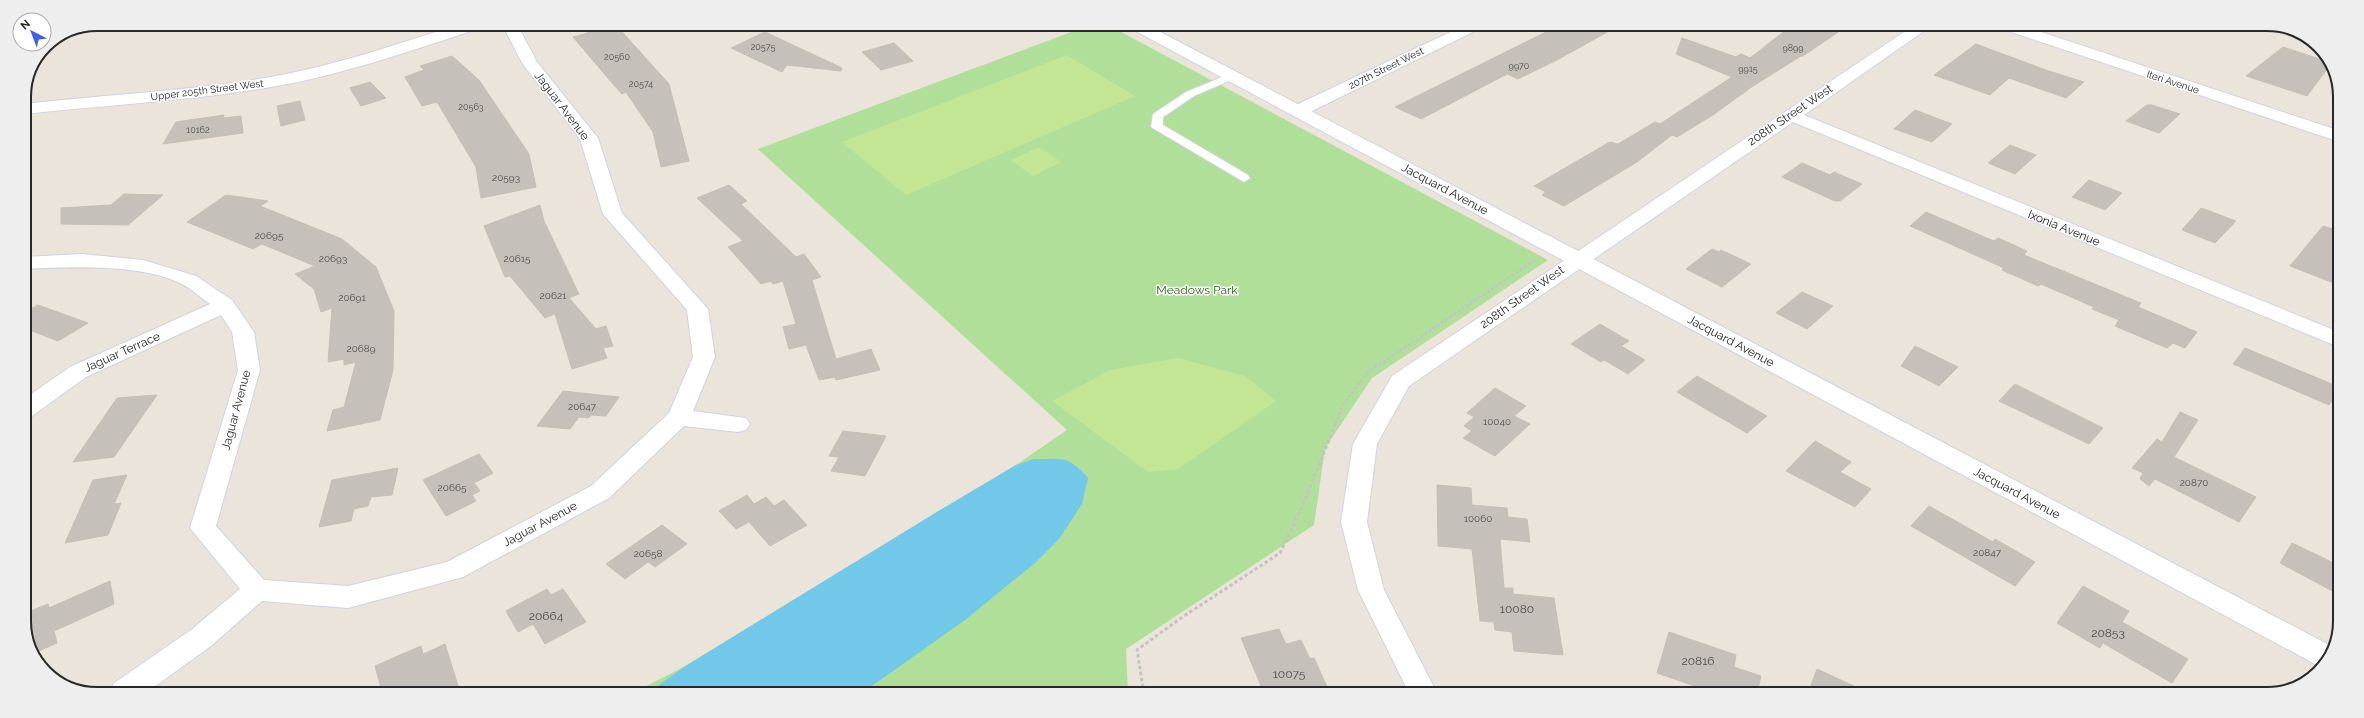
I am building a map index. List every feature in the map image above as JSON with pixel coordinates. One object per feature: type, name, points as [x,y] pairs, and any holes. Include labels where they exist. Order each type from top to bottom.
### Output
[{"type":"street","name":"Upper 205th Street West","points":[[31,108],[89,101],[203,92],[267,83],[341,66],[456,31]]},
{"type":"street","name":"Jaguar Avenue","points":[[31,263],[82,260],[143,266],[189,280],[225,305],[243,332],[249,370],[204,528],[257,590],[348,597],[454,570],[600,492],[679,416],[704,357],[697,309],[613,214],[589,138],[530,63],[513,31]]},
{"type":"street","name":"Jacquard Avenue","points":[[1146,31],[2323,656]]},
{"type":"street","name":"207th Street West","points":[[1298,111],[1464,31]]},
{"type":"street","name":"208th Street West","points":[[1420,687],[1371,590],[1354,522],[1364,444],[1400,381],[1577,259],[1916,31]]},
{"type":"street","name":"Iteri Avenue","points":[[2022,31],[2333,135]]},
{"type":"street","name":"Ixonia Avenue","points":[[1790,115],[2333,338]]},
{"type":"street","name":"Jaguar Terrace","points":[[31,405],[78,372],[225,305]]},
{"type":"street","points":[[679,416],[738,424]]},
{"type":"street","points":[[131,687],[201,638],[257,590]]},
{"type":"lane","points":[[1232,76],[1190,94],[1157,116],[1157,127],[1244,178]]},
{"type":"path","points":[[1143,687],[1137,650],[1181,618],[1280,553],[1297,518],[1344,402],[1368,372],[1554,247]]},
{"type":"green space","name":"Meadows Park","points":[[1074,31],[1119,31],[1548,260],[1372,378],[1325,448],[1314,525],[1126,649],[1128,687],[645,687],[687,665],[1016,465],[1067,430],[758,149]]},
{"type":"green space","points":[[1067,55],[1135,96],[906,195],[842,142]]},
{"type":"green space","points":[[1039,147],[1061,162],[1033,176],[1011,160]]},
{"type":"green space","points":[[1178,358],[1245,376],[1276,401],[1178,469],[1148,472],[1052,401],[1110,370]]},
{"type":"water","points":[[1034,459],[1058,459],[1070,462],[1088,478],[1082,504],[1059,539],[1035,563],[965,620],[872,686],[656,687],[687,665],[1016,465]]},
{"type":"building","points":[[586,31],[621,31],[669,84],[689,161],[661,167],[653,132],[626,92],[622,94],[573,37],[588,33]]},
{"type":"building","points":[[1548,31],[1609,31],[1557,60],[1518,79],[1507,74],[1421,119],[1395,107]]},
{"type":"building","points":[[1785,31],[1840,31],[1803,56],[1753,86],[1713,115],[1677,137],[1672,135],[1637,162],[1564,206],[1542,195],[1546,192],[1534,186],[1610,142],[1618,144],[1655,122],[1660,124],[1732,77],[1676,54],[1682,38],[1736,57],[1741,54],[1750,58]]},
{"type":"building","points":[[765,32],[842,68],[841,71],[787,65],[782,72],[731,48]]},
{"type":"building","points":[[894,43],[913,61],[881,70],[862,52]]},
{"type":"building","points":[[1976,44],[2046,70],[2084,82],[2066,98],[2009,78],[1990,95],[1934,75]]},
{"type":"building","points":[[2283,47],[2320,59],[2327,69],[2307,96],[2246,76]]},
{"type":"building","points":[[452,56],[479,80],[529,154],[536,187],[481,198],[476,167],[437,102],[422,106],[405,77],[424,70],[420,66]]},
{"type":"building","points":[[370,82],[386,98],[361,106],[350,88]]},
{"type":"building","points":[[300,101],[305,120],[281,126],[277,106]]},
{"type":"building","points":[[2147,105],[2152,105],[2180,114],[2159,133],[2126,121]]},
{"type":"building","points":[[1915,110],[1952,124],[1932,142],[1894,129]]},
{"type":"building","points":[[224,115],[223,118],[241,116],[243,133],[163,144],[176,122]]},
{"type":"building","points":[[2010,145],[2036,155],[2015,174],[1988,163]]},
{"type":"building","points":[[1802,163],[1830,175],[1834,172],[1862,184],[1840,201],[1835,201],[1782,177]]},
{"type":"building","points":[[2089,180],[2122,193],[2105,210],[2072,197]]},
{"type":"building","points":[[729,185],[747,201],[741,204],[796,257],[804,254],[821,277],[812,280],[836,359],[871,349],[880,370],[836,380],[835,377],[819,380],[806,345],[789,349],[783,327],[796,324],[783,281],[773,284],[771,281],[761,284],[728,247],[743,241],[697,198]]},
{"type":"building","points":[[124,194],[163,195],[128,225],[61,224],[61,208],[111,205]]},
{"type":"building","points":[[226,195],[268,201],[260,206],[342,239],[376,267],[394,311],[393,370],[380,420],[327,431],[333,410],[344,407],[356,362],[344,365],[344,359],[328,362],[332,308],[321,312],[314,289],[295,274],[315,266],[262,244],[253,249],[187,222]]},
{"type":"building","points":[[540,205],[544,221],[579,294],[569,298],[596,329],[606,326],[613,346],[603,348],[607,358],[572,369],[555,314],[545,318],[510,276],[505,277],[484,226]]},
{"type":"building","points":[[2201,208],[2236,221],[2215,243],[2182,230]]},
{"type":"building","points":[[1926,212],[1994,241],[1998,238],[2027,251],[2024,255],[2141,303],[2138,307],[2197,332],[2185,348],[2173,343],[2167,348],[2115,326],[2119,320],[2092,309],[2094,307],[2041,284],[2038,286],[2002,270],[2004,268],[1910,226]]},
{"type":"building","points":[[2323,226],[2333,229],[2333,283],[2290,266]]},
{"type":"building","points":[[1712,249],[1719,252],[1721,250],[1751,264],[1722,287],[1686,269]]},
{"type":"building","points":[[1802,292],[1833,306],[1807,329],[1776,313]]},
{"type":"building","points":[[38,305],[88,323],[58,341],[31,331],[31,309]]},
{"type":"building","points":[[1600,324],[1629,341],[1621,346],[1645,360],[1628,374],[1604,360],[1601,362],[1571,344]]},
{"type":"building","points":[[1915,346],[1958,367],[1939,386],[1901,366]]},
{"type":"building","points":[[2245,348],[2333,385],[2333,399],[2329,405],[2233,364]]},
{"type":"building","points":[[1697,376],[1767,416],[1747,433],[1677,392]]},
{"type":"building","points":[[2015,384],[2103,428],[2089,444],[1999,401]]},
{"type":"building","points":[[1495,388],[1526,406],[1514,416],[1530,424],[1495,456],[1463,438],[1472,431],[1464,426],[1474,417],[1467,413]]},
{"type":"building","points":[[563,391],[619,397],[606,416],[591,415],[589,418],[579,417],[570,429],[537,426]]},
{"type":"building","points":[[157,395],[114,457],[73,462],[117,398]]},
{"type":"building","points":[[2180,412],[2198,420],[2174,457],[2256,497],[2239,522],[2155,479],[2149,486],[2140,479],[2143,473],[2132,468],[2157,439],[2162,442]]},
{"type":"building","points":[[843,431],[886,436],[865,476],[831,471],[839,457],[829,456]]},
{"type":"building","points":[[1815,441],[1851,462],[1840,472],[1871,489],[1855,507],[1786,471]]},
{"type":"building","points":[[479,454],[493,473],[474,483],[480,491],[472,495],[476,501],[446,516],[423,480]]},
{"type":"building","points":[[398,468],[392,495],[371,497],[368,506],[354,509],[351,521],[319,527],[332,480]]},
{"type":"building","points":[[127,475],[114,504],[121,503],[108,535],[65,543],[93,480]]},
{"type":"building","points":[[1437,485],[1471,488],[1472,505],[1507,508],[1508,517],[1527,519],[1530,542],[1500,539],[1504,588],[1513,588],[1513,594],[1554,598],[1563,655],[1514,651],[1512,632],[1495,630],[1494,622],[1480,621],[1472,549],[1438,546]]},
{"type":"building","points":[[747,495],[754,504],[766,497],[774,506],[784,500],[807,525],[770,546],[749,522],[736,529],[719,511]]},
{"type":"building","points":[[1929,506],[1993,542],[1995,539],[2035,562],[2015,586],[1911,526]]},
{"type":"building","points":[[662,525],[687,544],[655,567],[648,562],[625,579],[606,564]]},
{"type":"building","points":[[2292,543],[2333,563],[2333,591],[2280,563]]},
{"type":"building","points":[[110,581],[114,604],[54,631],[57,643],[39,651],[32,634],[31,611],[48,604],[49,608]]},
{"type":"building","points":[[2083,586],[2129,611],[2122,622],[2188,659],[2172,683],[2103,643],[2100,648],[2057,623]]},
{"type":"building","points":[[547,589],[551,595],[563,589],[586,622],[545,644],[533,624],[518,632],[506,611]]},
{"type":"building","points":[[1279,629],[1286,644],[1301,640],[1310,659],[1314,658],[1327,687],[1261,687],[1241,638]]},
{"type":"building","points":[[1669,632],[1736,655],[1734,667],[1761,676],[1758,687],[1698,687],[1657,673]]},
{"type":"building","points":[[445,644],[458,687],[381,687],[375,666],[421,646],[423,654]]},
{"type":"building","points":[[1817,669],[1856,687],[1810,687]]}]
